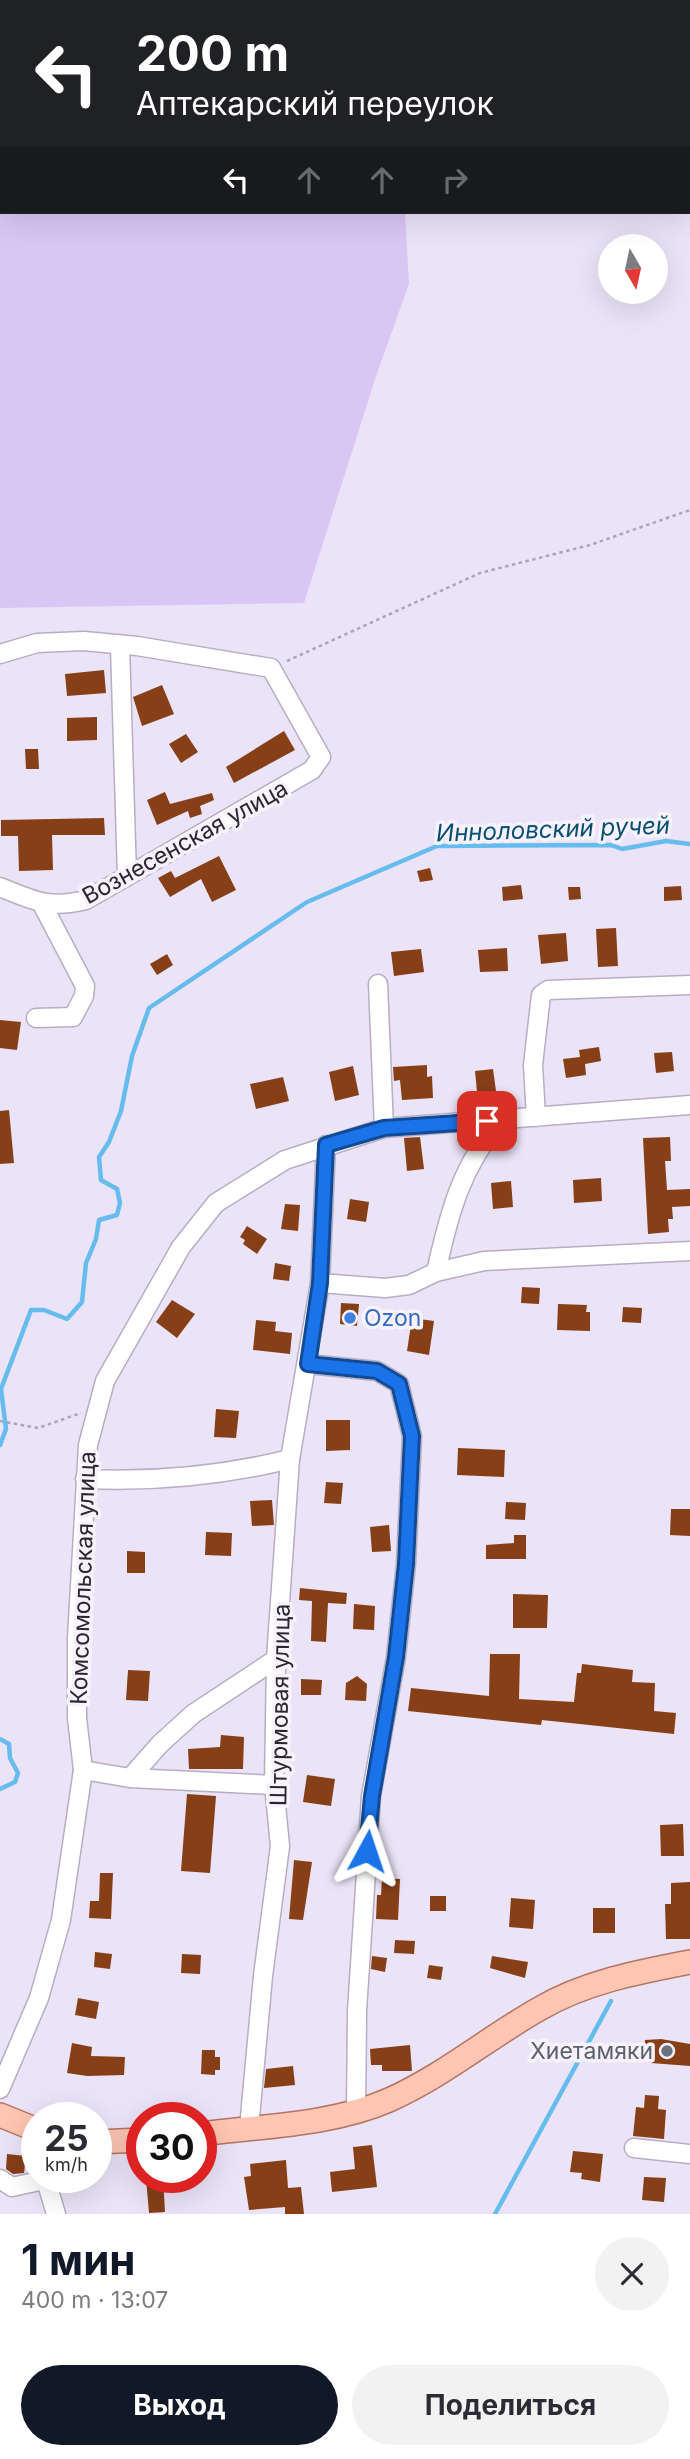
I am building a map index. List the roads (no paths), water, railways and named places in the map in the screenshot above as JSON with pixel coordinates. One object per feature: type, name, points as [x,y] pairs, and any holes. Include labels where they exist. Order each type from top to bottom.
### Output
[{"type":"main road","points":[[217,2132],[356,2111],[388,2100],[431,2078],[540,2008],[585,1987],[690,1962]]},
{"type":"main road","points":[[0,2115],[21,2124]]},
{"type":"street","points":[[0,654],[37,643],[84,641],[120,646],[127,876]]},
{"type":"street","name":"Вознесенская улица","points":[[0,887],[42,904],[62,906],[86,900],[313,771],[321,757],[271,668],[120,646]]},
{"type":"street","points":[[36,1018],[73,1017],[84,996],[85,986],[42,904]]},
{"type":"street","points":[[378,984],[384,1128]]},
{"type":"street","points":[[536,1117],[533,1065],[541,995],[548,990],[690,985]]},
{"type":"street","name":"Комсомольская улица","points":[[0,2090],[39,1998],[61,1920],[83,1770],[77,1718],[76,1638],[88,1445],[105,1381],[181,1247],[216,1203],[285,1160],[384,1128],[690,1105]]},
{"type":"street","points":[[436,1272],[455,1199],[468,1165],[479,1145],[501,1120]]},
{"type":"street","name":"Штурмовая улица","points":[[249,2128],[263,1976],[280,1846],[274,1785],[276,1659],[290,1459],[320,1283],[326,1145]]},
{"type":"street","points":[[320,1283],[385,1288],[409,1285],[436,1272],[484,1261],[596,1253],[690,1251]]},
{"type":"street","points":[[308,1364],[377,1371],[399,1384],[412,1436],[405,1577],[396,1657],[370,1810],[356,2011],[356,2111]]},
{"type":"street","points":[[85,1479],[193,1478],[238,1472],[290,1459]]},
{"type":"street","points":[[130,1778],[160,1744],[193,1714],[276,1659]]},
{"type":"street","points":[[83,1770],[130,1778],[274,1785]]},
{"type":"street","points":[[634,2148],[690,2154]]},
{"type":"street","points":[[0,2179],[12,2187],[21,2185]]},
{"type":"street","points":[[49,2193],[56,2214]]},
{"type":"waterway","name":"Инноловский ручей","points":[[0,1445],[6,1429],[1,1389],[31,1310],[44,1310],[67,1319],[82,1302],[86,1263],[96,1239],[99,1220],[117,1215],[120,1203],[117,1189],[101,1180],[99,1157],[109,1142],[121,1111],[132,1056],[149,1008],[307,902],[437,846],[611,845],[622,849],[666,841],[690,844]]},
{"type":"waterway","name":"Инноловский ручей","points":[[0,1739],[9,1744],[10,1758],[18,1773],[15,1782],[0,1789]]},
{"type":"waterway","points":[[495,2214],[611,2001]]},
{"type":"place","name":"Ozon","points":[[350,1318]]},
{"type":"place","name":"Хиетамяки","points":[[667,2051]]}]
